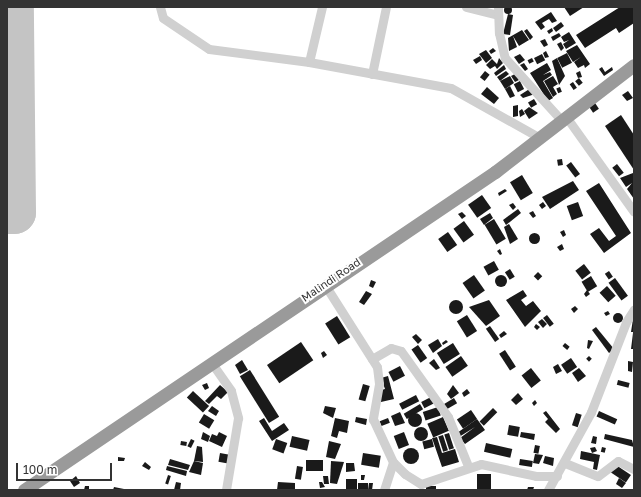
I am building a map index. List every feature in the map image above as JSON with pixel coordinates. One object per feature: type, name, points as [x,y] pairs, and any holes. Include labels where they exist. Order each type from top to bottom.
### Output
[{"type":"highway","name":"Malindi Road","points":[[24,490],[540,138],[634,65]]},
{"type":"street","points":[[160,7],[163,18],[209,48],[309,62],[451,88],[540,138]]},
{"type":"street","points":[[309,62],[322,7]]},
{"type":"street","points":[[372,74],[386,7]]},
{"type":"street","points":[[466,7],[498,11],[505,58],[565,120],[634,212]]},
{"type":"street","points":[[325,285],[372,359],[379,374],[373,419],[393,462],[421,484],[437,481],[468,466],[493,465],[530,475],[557,476]]},
{"type":"street","points":[[548,490],[565,463],[634,309]]},
{"type":"street","points":[[372,359],[391,348],[401,351],[448,418],[468,466]]},
{"type":"street","points":[[211,362],[231,391],[238,418],[226,490]]},
{"type":"street","points":[[384,490],[393,462]]},
{"type":"street","points":[[565,463],[598,476],[618,462],[634,469]]},
{"type":"building","points":[[506,6],[510,6],[512,10],[510,14],[506,14],[504,12],[504,8]]},
{"type":"building","points":[[564,7],[584,7],[570,16]]},
{"type":"building","points":[[620,7],[634,7],[634,23],[619,33],[616,28],[585,48],[576,35]]},
{"type":"building","points":[[551,12],[557,21],[552,23],[549,19],[542,23],[545,27],[541,30],[535,22]]},
{"type":"building","points":[[508,14],[513,15],[510,35],[503,34]]},
{"type":"building","points":[[561,22],[564,26],[556,32],[553,28]]},
{"type":"building","points":[[552,28],[553,31],[549,34],[547,31]]},
{"type":"building","points":[[527,29],[533,37],[530,40],[524,31]]},
{"type":"building","points":[[522,30],[529,40],[519,46],[513,36],[517,47],[509,51],[508,38]]},
{"type":"building","points":[[569,32],[576,43],[566,49],[563,44],[569,40],[564,42],[561,37]]},
{"type":"building","points":[[559,33],[561,36],[553,41],[551,37]]},
{"type":"building","points":[[545,39],[548,45],[544,47],[540,41]]},
{"type":"building","points":[[561,42],[564,48],[561,51],[557,44]]},
{"type":"building","points":[[577,45],[590,64],[585,68],[584,65],[578,68],[574,62],[581,57],[573,62],[566,51]]},
{"type":"building","points":[[493,48],[496,51],[491,54],[489,51]]},
{"type":"building","points":[[486,50],[492,58],[486,63],[479,54]]},
{"type":"building","points":[[546,51],[549,57],[545,58],[543,53]]},
{"type":"building","points":[[567,53],[572,63],[562,68],[557,58]]},
{"type":"building","points":[[520,54],[525,60],[519,64],[514,57]]},
{"type":"building","points":[[542,54],[545,60],[537,64],[534,58]]},
{"type":"building","points":[[480,56],[482,60],[476,64],[473,60]]},
{"type":"building","points":[[499,58],[503,63],[497,69],[495,66],[490,69],[486,65],[492,59],[497,64]]},
{"type":"building","points":[[532,58],[534,62],[529,64],[528,60]]},
{"type":"building","points":[[557,58],[565,76],[559,85],[552,61]]},
{"type":"building","points":[[524,63],[528,69],[525,71],[520,65]]},
{"type":"building","points":[[547,63],[551,70],[543,75],[550,72],[552,75],[543,81],[553,98],[548,101],[530,73]]},
{"type":"building","points":[[504,65],[506,69],[496,76],[494,73]]},
{"type":"building","points":[[602,67],[605,72],[612,67],[613,70],[604,76],[599,69]]},
{"type":"building","points":[[485,71],[490,75],[485,81],[480,77]]},
{"type":"building","points":[[506,71],[509,74],[500,81],[497,77]]},
{"type":"building","points":[[580,71],[582,77],[578,78],[576,73]]},
{"type":"building","points":[[515,74],[519,80],[515,82],[511,76]]},
{"type":"building","points":[[510,76],[514,83],[505,89],[500,81]]},
{"type":"building","points":[[553,76],[558,84],[553,87],[557,94],[553,97],[544,81]]},
{"type":"building","points":[[579,78],[583,83],[579,86],[575,81]]},
{"type":"building","points":[[520,81],[524,89],[518,92],[514,84]]},
{"type":"building","points":[[573,82],[577,88],[574,90],[570,84]]},
{"type":"building","points":[[510,86],[515,96],[510,98],[505,89]]},
{"type":"building","points":[[487,87],[499,98],[494,104],[481,94]]},
{"type":"building","points":[[560,87],[562,92],[558,93],[556,88]]},
{"type":"building","points":[[531,88],[535,94],[523,98],[520,95]]},
{"type":"building","points":[[628,91],[633,98],[627,101],[622,95]]},
{"type":"building","points":[[534,99],[537,104],[531,108],[528,103]]},
{"type":"building","points":[[595,103],[599,109],[593,113],[589,107]]},
{"type":"building","points":[[518,105],[518,116],[513,117],[513,106]]},
{"type":"building","points":[[529,107],[538,113],[529,119],[524,111]]},
{"type":"building","points":[[522,109],[525,114],[520,117],[519,111]]},
{"type":"building","points":[[621,115],[634,135],[634,170],[605,126]]},
{"type":"building","points":[[562,159],[563,165],[558,166],[557,160]]},
{"type":"building","points":[[571,162],[580,174],[575,178],[566,166]]},
{"type":"building","points":[[617,164],[624,173],[619,176],[612,168]]},
{"type":"building","points":[[633,173],[634,199],[627,189],[632,183],[626,187],[620,178]]},
{"type":"building","points":[[522,175],[533,193],[521,200],[510,182]]},
{"type":"building","points":[[573,181],[579,190],[550,209],[542,197]]},
{"type":"building","points":[[599,183],[631,233],[604,253],[590,234],[599,228],[609,241],[616,236],[586,191]]},
{"type":"building","points":[[505,189],[507,191],[499,196],[498,193]]},
{"type":"building","points":[[482,195],[491,208],[477,218],[468,205]]},
{"type":"building","points":[[543,202],[546,206],[542,209],[539,205]]},
{"type":"building","points":[[578,202],[583,216],[572,220],[567,206]]},
{"type":"building","points":[[513,203],[516,207],[513,210],[509,205]]},
{"type":"building","points":[[518,209],[521,213],[506,225],[503,220]]},
{"type":"building","points":[[533,211],[536,216],[533,218],[529,213]]},
{"type":"building","points":[[462,212],[466,216],[462,219],[458,214]]},
{"type":"building","points":[[490,213],[493,218],[484,225],[480,219]]},
{"type":"building","points":[[494,219],[506,239],[496,244],[485,225]]},
{"type":"building","points":[[464,221],[474,235],[463,242],[453,229]]},
{"type":"building","points":[[509,224],[518,239],[510,244],[504,227]]},
{"type":"building","points":[[564,230],[566,235],[563,237],[560,232]]},
{"type":"building","points":[[448,232],[457,245],[447,252],[438,239]]},
{"type":"building","points":[[532,233],[536,233],[538,234],[538,242],[532,243],[529,240],[529,236]]},
{"type":"building","points":[[562,244],[564,249],[560,251],[557,247]]},
{"type":"building","points":[[500,249],[502,254],[500,255],[497,251]]},
{"type":"building","points":[[494,261],[499,270],[488,276],[484,267]]},
{"type":"building","points":[[584,264],[591,273],[582,279],[575,271]]},
{"type":"building","points":[[510,269],[515,277],[510,280],[505,272]]},
{"type":"building","points":[[609,271],[613,277],[609,280],[605,274]]},
{"type":"building","points":[[538,272],[542,276],[538,280],[534,276]]},
{"type":"building","points":[[474,275],[485,291],[473,299],[463,283]]},
{"type":"building","points":[[499,275],[503,275],[507,281],[503,287],[499,287],[495,283],[495,279]]},
{"type":"building","points":[[591,276],[597,286],[588,292],[582,282]]},
{"type":"building","points":[[615,278],[628,296],[621,301],[609,283]]},
{"type":"building","points":[[371,280],[376,282],[373,288],[369,286]]},
{"type":"building","points":[[607,286],[616,296],[608,302],[600,293]]},
{"type":"building","points":[[523,290],[527,296],[521,300],[526,306],[533,301],[541,311],[525,327],[506,300]]},
{"type":"building","points":[[587,290],[590,294],[586,297],[584,294]]},
{"type":"building","points":[[366,291],[372,294],[364,305],[359,302]]},
{"type":"building","points":[[453,300],[459,300],[463,304],[463,310],[459,314],[453,314],[449,310],[449,304]]},
{"type":"building","points":[[489,300],[500,316],[486,326],[469,307]]},
{"type":"building","points":[[575,306],[578,309],[574,313],[571,309]]},
{"type":"building","points":[[608,311],[610,314],[606,316],[604,313]]},
{"type":"building","points":[[616,313],[620,313],[622,314],[622,322],[616,323],[613,320],[613,316]]},
{"type":"building","points":[[467,315],[477,331],[467,337],[457,321]]},
{"type":"building","points":[[547,315],[554,324],[550,327],[543,318]]},
{"type":"building","points":[[337,316],[350,337],[338,345],[325,323]]},
{"type":"building","points":[[542,319],[547,324],[543,328],[538,322]]},
{"type":"building","points":[[633,319],[634,332],[631,332]]},
{"type":"building","points":[[536,324],[540,327],[537,330],[534,327]]},
{"type":"building","points":[[490,326],[499,339],[495,342],[486,329]]},
{"type":"building","points":[[596,327],[614,349],[609,353],[592,330]]},
{"type":"building","points":[[504,331],[507,334],[501,338],[499,335]]},
{"type":"building","points":[[633,333],[634,349],[631,349]]},
{"type":"building","points":[[416,334],[422,340],[418,344],[412,337]]},
{"type":"building","points":[[438,339],[442,346],[433,353],[428,345]]},
{"type":"building","points":[[446,340],[448,342],[443,345],[442,343]]},
{"type":"building","points":[[588,340],[593,341],[589,349],[587,348]]},
{"type":"building","points":[[301,342],[313,360],[279,383],[267,365]]},
{"type":"building","points":[[453,343],[460,354],[444,364],[437,353]]},
{"type":"building","points":[[565,343],[570,347],[567,350],[562,346]]},
{"type":"building","points":[[418,345],[427,358],[421,363],[411,350]]},
{"type":"building","points":[[505,350],[516,367],[510,371],[499,354]]},
{"type":"building","points":[[324,351],[327,355],[323,358],[321,353]]},
{"type":"building","points":[[461,356],[468,366],[452,377],[445,367]]},
{"type":"building","points":[[589,356],[592,359],[589,362],[586,359]]},
{"type":"building","points":[[571,358],[577,367],[567,374],[561,365]]},
{"type":"building","points":[[434,359],[440,368],[436,370],[429,363]]},
{"type":"building","points":[[242,360],[248,370],[240,374],[235,365]]},
{"type":"building","points":[[628,361],[633,362],[632,372],[628,371]]},
{"type":"building","points":[[558,364],[562,371],[556,374],[553,367]]},
{"type":"building","points":[[400,366],[405,376],[393,382],[388,372]]},
{"type":"building","points":[[531,368],[541,381],[531,388],[522,375]]},
{"type":"building","points":[[579,368],[586,376],[578,382],[572,373]]},
{"type":"building","points":[[250,370],[279,417],[269,423],[240,376]]},
{"type":"building","points":[[388,376],[394,399],[381,402],[381,390],[385,389],[381,378]]},
{"type":"building","points":[[618,380],[630,383],[628,388],[617,385]]},
{"type":"building","points":[[207,383],[209,388],[205,390],[202,385]]},
{"type":"building","points":[[363,384],[370,386],[365,401],[359,399]]},
{"type":"building","points":[[220,385],[228,392],[221,399],[217,396],[209,404],[205,401]]},
{"type":"building","points":[[453,385],[459,393],[451,399],[447,394]]},
{"type":"building","points":[[467,389],[470,393],[464,397],[462,393]]},
{"type":"building","points":[[193,391],[209,406],[203,413],[187,398]]},
{"type":"building","points":[[518,393],[523,399],[516,405],[511,400]]},
{"type":"building","points":[[416,395],[419,401],[402,410],[399,404]]},
{"type":"building","points":[[431,397],[434,403],[424,408],[421,402]]},
{"type":"building","points":[[454,398],[457,403],[447,409],[444,404]]},
{"type":"building","points":[[535,400],[537,403],[534,406],[532,403]]},
{"type":"building","points":[[420,404],[423,409],[407,419],[404,414]]},
{"type":"building","points":[[212,406],[219,411],[216,416],[208,411]]},
{"type":"building","points":[[325,406],[336,408],[333,418],[323,413]]},
{"type":"building","points":[[438,407],[441,416],[426,421],[423,412]]},
{"type":"building","points":[[493,408],[497,412],[484,426],[480,421]]},
{"type":"building","points":[[471,410],[477,419],[463,429],[457,420]]},
{"type":"building","points":[[546,411],[560,429],[556,433],[545,422],[548,419],[543,413]]},
{"type":"building","points":[[599,411],[617,419],[615,425],[597,416]]},
{"type":"building","points":[[400,412],[405,423],[395,426],[391,416]]},
{"type":"building","points":[[412,413],[418,413],[422,417],[422,423],[418,427],[412,427],[408,423],[408,417]]},
{"type":"building","points":[[576,413],[582,415],[578,427],[572,425]]},
{"type":"building","points":[[204,414],[214,420],[209,429],[199,423]]},
{"type":"building","points":[[356,417],[367,419],[366,425],[355,422]]},
{"type":"building","points":[[443,417],[449,431],[433,437],[427,424]]},
{"type":"building","points":[[264,418],[272,431],[284,423],[289,430],[272,441],[259,421]]},
{"type":"building","points":[[335,418],[349,421],[347,433],[339,431],[337,438],[331,436]]},
{"type":"building","points":[[388,418],[390,423],[382,426],[380,421]]},
{"type":"building","points":[[477,419],[485,430],[465,444],[460,438],[475,427],[459,437],[457,433]]},
{"type":"building","points":[[509,425],[520,427],[518,437],[507,435]]},
{"type":"building","points":[[421,427],[426,429],[428,434],[426,439],[421,441],[416,439],[414,434],[416,429]]},
{"type":"building","points":[[203,432],[210,436],[208,442],[201,439]]},
{"type":"building","points":[[219,432],[227,436],[222,447],[209,441],[212,434],[217,436]]},
{"type":"building","points":[[404,432],[409,445],[399,449],[394,436]]},
{"type":"building","points":[[521,432],[535,434],[534,440],[520,437]]},
{"type":"building","points":[[449,433],[454,448],[449,450],[444,435]]},
{"type":"building","points":[[605,434],[632,440],[634,447],[604,439]]},
{"type":"building","points":[[443,435],[448,450],[443,452],[438,437]]},
{"type":"building","points":[[292,436],[310,440],[307,451],[290,447]]},
{"type":"building","points":[[593,436],[597,437],[596,444],[591,443]]},
{"type":"building","points":[[437,437],[442,453],[455,449],[459,462],[442,467],[432,438]]},
{"type":"building","points":[[191,439],[195,441],[191,448],[187,446]]},
{"type":"building","points":[[276,439],[287,443],[284,453],[272,449]]},
{"type":"building","points":[[432,439],[434,447],[424,449],[422,441]]},
{"type":"building","points":[[181,441],[187,442],[186,446],[180,445]]},
{"type":"building","points":[[329,441],[341,444],[335,459],[326,457]]},
{"type":"building","points":[[486,443],[512,449],[510,458],[484,452]]},
{"type":"building","points":[[535,445],[540,446],[538,454],[533,453]]},
{"type":"building","points":[[197,446],[202,447],[203,462],[194,461]]},
{"type":"building","points":[[595,447],[597,451],[592,453],[590,448]]},
{"type":"building","points":[[602,447],[606,448],[605,453],[601,452]]},
{"type":"building","points":[[411,448],[417,450],[419,456],[417,462],[411,464],[405,462],[403,456],[405,450]]},
{"type":"building","points":[[581,451],[600,455],[597,470],[593,469],[594,462],[580,459]]},
{"type":"building","points":[[220,453],[231,455],[229,464],[218,462]]},
{"type":"building","points":[[363,453],[381,456],[379,468],[361,465]]},
{"type":"building","points":[[535,454],[543,455],[539,464],[533,463]]},
{"type":"building","points":[[545,456],[554,458],[553,466],[543,463]]},
{"type":"building","points":[[118,457],[125,458],[124,461],[118,461]]},
{"type":"building","points":[[170,459],[190,465],[188,470],[168,465]]},
{"type":"building","points":[[520,459],[533,461],[532,467],[519,465]]},
{"type":"building","points":[[306,460],[323,460],[323,471],[306,471]]},
{"type":"building","points":[[194,461],[203,463],[201,475],[189,472]]},
{"type":"building","points":[[331,461],[344,462],[337,484],[330,483]]},
{"type":"building","points":[[145,462],[151,467],[149,470],[142,466]]},
{"type":"building","points":[[346,463],[354,463],[355,471],[346,472]]},
{"type":"building","points":[[616,465],[631,475],[626,483],[611,472]]},
{"type":"building","points":[[167,466],[187,471],[186,476],[166,470]]},
{"type":"building","points":[[297,466],[303,467],[301,480],[295,479]]},
{"type":"building","points":[[477,474],[491,474],[491,490],[477,490]]},
{"type":"building","points":[[168,475],[171,476],[168,484],[165,484]]},
{"type":"building","points":[[361,475],[365,475],[364,480],[361,480]]},
{"type":"building","points":[[76,476],[80,483],[74,487],[70,481]]},
{"type":"building","points":[[323,476],[328,476],[329,484],[324,484]]},
{"type":"building","points":[[619,478],[626,483],[622,488],[616,484]]},
{"type":"building","points":[[346,479],[357,479],[357,489],[346,489]]},
{"type":"building","points":[[176,482],[181,483],[180,490],[174,490]]},
{"type":"building","points":[[278,482],[295,483],[295,490],[277,490]]},
{"type":"building","points":[[319,482],[322,482],[325,487],[320,488]]},
{"type":"building","points":[[358,483],[368,483],[368,490],[358,490]]},
{"type":"building","points":[[369,483],[373,483],[372,490],[368,490]]},
{"type":"building","points":[[85,486],[89,486],[89,490],[84,490]]},
{"type":"building","points":[[426,486],[436,486],[436,490],[426,490]]},
{"type":"building","points":[[114,487],[124,489],[124,490],[113,490]]},
{"type":"building","points":[[528,487],[534,487],[533,490],[527,490]]},
{"type":"runway","points":[[7,212],[14,212],[12,7]]}]
